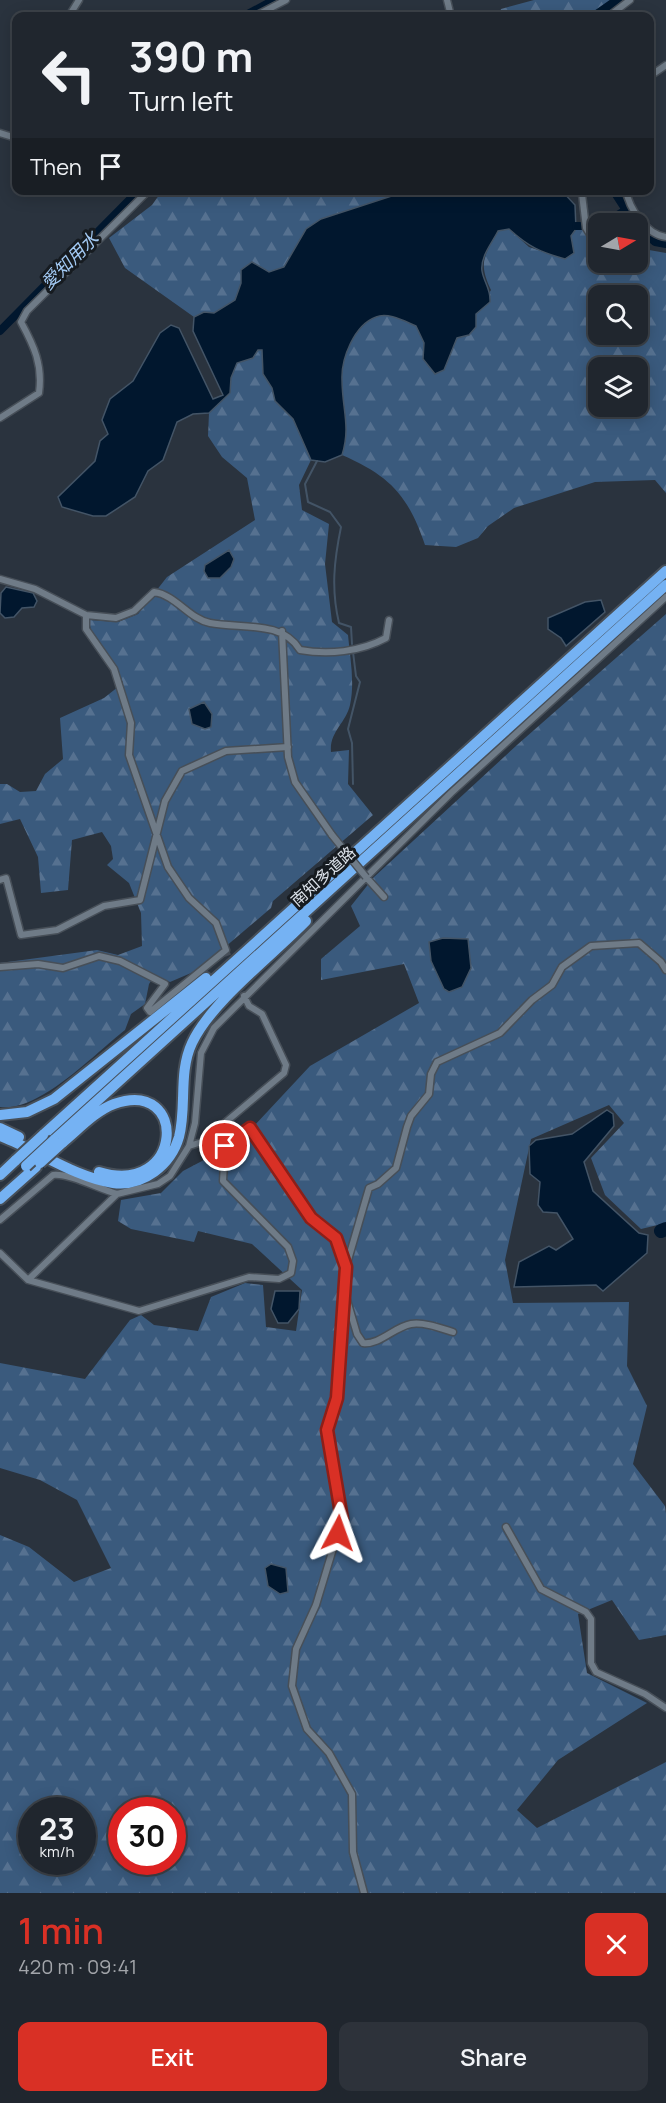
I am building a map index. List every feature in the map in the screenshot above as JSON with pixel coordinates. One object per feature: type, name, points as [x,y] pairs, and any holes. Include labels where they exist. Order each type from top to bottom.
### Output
[{"type":"highway","name":"南知多道路","points":[[0,1175],[26,1164],[43,1135],[666,571]]},
{"type":"highway","name":"南知多道路","points":[[0,1191],[26,1164],[58,1141],[666,585]]},
{"type":"highway","points":[[0,1115],[27,1112],[54,1099],[208,977],[350,849],[361,846]]},
{"type":"highway","points":[[0,1136],[72,1168],[113,1183],[134,1181],[153,1173],[171,1155],[178,1139],[185,1061],[197,1034],[208,1018],[256,967],[326,900],[327,893]]},
{"type":"highway","points":[[0,1128],[93,1171],[122,1175],[136,1173],[150,1166],[161,1156],[168,1142],[168,1129],[160,1112],[153,1106],[134,1100],[124,1101],[104,1108],[58,1141]]},
{"type":"highway","points":[[0,1199],[26,1164]]},
{"type":"street","points":[[263,12],[286,0]]},
{"type":"street","points":[[614,12],[630,0]]},
{"type":"street","points":[[0,418],[39,393],[40,368],[36,350],[21,322],[27,311],[143,195]]},
{"type":"street","points":[[582,195],[588,231]]},
{"type":"street","points":[[628,195],[640,218],[651,232],[666,237]]},
{"type":"street","points":[[0,579],[35,589],[86,615],[116,618],[134,611],[154,592],[165,594],[207,623],[282,631],[295,642],[300,650],[325,654],[375,644],[386,638],[389,620]]},
{"type":"street","points":[[0,1220],[53,1175],[61,1174],[91,1187],[117,1194],[158,1184],[170,1176],[189,1146],[195,1123],[201,1053],[214,1028],[451,793],[666,597]]},
{"type":"street","points":[[0,967],[38,964],[63,968],[99,956],[120,962],[165,984],[147,1008],[150,1012],[204,971],[226,950],[216,923],[189,898],[168,867],[129,755],[131,723],[114,669],[86,629],[86,615]]},
{"type":"street","points":[[282,631],[288,747],[295,782],[332,835],[384,897]]},
{"type":"street","points":[[0,879],[6,878],[21,935],[57,930],[104,906],[140,900],[165,801],[182,771],[226,750],[288,747]]},
{"type":"street","points":[[364,1893],[353,1852],[352,1794],[329,1753],[307,1729],[292,1686],[297,1649],[316,1605],[342,1519],[327,1430],[337,1398],[346,1267],[369,1188],[378,1184],[396,1168],[411,1116],[429,1095],[431,1074],[437,1062],[501,1033],[532,1000],[552,985],[562,967],[591,946],[639,943],[661,962],[666,970]]},
{"type":"street","points":[[189,1146],[202,1142],[284,1073],[286,1065],[262,1014],[249,1006],[244,996]]},
{"type":"street","points":[[228,1121],[239,1136]]},
{"type":"street","points":[[0,1253],[28,1280],[139,1311],[249,1277],[279,1279],[291,1273],[293,1261],[288,1247],[223,1181],[225,1146],[250,1128],[311,1218],[336,1238],[346,1267]]},
{"type":"street","points":[[28,1280],[117,1194]]},
{"type":"street","points":[[345,1293],[357,1334],[363,1343],[371,1344],[398,1328],[413,1323],[453,1332]]},
{"type":"street","points":[[506,1527],[541,1589],[585,1612],[591,1619],[591,1663],[596,1672],[665,1704]]},
{"type":"green space","points":[[534,0],[615,0],[597,12],[500,12],[501,9]]},
{"type":"green space","points":[[159,195],[395,195],[320,220],[306,230],[284,267],[269,272],[252,262],[241,270],[241,283],[235,300],[214,313],[204,312],[194,317],[125,268],[109,238],[152,205]]},
{"type":"green space","points":[[509,229],[529,247],[565,259],[571,235],[576,229],[588,230],[588,273],[648,273],[648,249],[666,253],[666,493],[655,480],[595,482],[514,508],[488,526],[478,538],[456,547],[425,545],[412,513],[395,489],[373,471],[342,455],[346,435],[342,390],[344,362],[355,335],[368,321],[376,317],[396,318],[416,326],[424,343],[423,359],[457,338],[469,335],[476,314],[491,290],[484,266],[489,247],[498,231]]},
{"type":"green space","points":[[258,350],[263,350],[263,374],[272,388],[275,401],[293,419],[311,460],[299,485],[302,510],[329,524],[325,564],[332,622],[348,635],[352,679],[350,705],[335,733],[331,752],[349,750],[348,784],[373,815],[273,901],[271,908],[198,970],[170,982],[155,975],[149,984],[145,1004],[131,1014],[125,1030],[66,1079],[32,1100],[16,1106],[0,1107],[0,963],[97,950],[118,955],[142,946],[141,913],[129,883],[107,865],[113,859],[111,846],[102,832],[72,840],[68,890],[41,893],[38,857],[20,819],[0,824],[0,784],[7,784],[20,792],[36,791],[45,774],[63,759],[60,718],[104,698],[123,683],[94,637],[89,620],[118,622],[138,614],[167,577],[255,520],[247,478],[222,457],[208,436],[209,413],[230,393],[231,378],[237,363],[253,358]]},
{"type":"green space","points":[[666,614],[666,1223],[641,1229],[605,1195],[591,1158],[624,1123],[609,1105],[531,1139],[505,1260],[513,1303],[629,1302],[627,1366],[647,1406],[633,1464],[665,1506],[666,1514],[666,1635],[639,1640],[612,1600],[578,1614],[587,1673],[647,1703],[558,1760],[517,1810],[537,1828],[666,1762],[666,1893],[0,1893],[0,1535],[29,1547],[74,1582],[111,1568],[77,1500],[40,1480],[0,1468],[0,1363],[85,1379],[130,1320],[141,1315],[154,1325],[198,1331],[211,1297],[245,1283],[263,1285],[266,1327],[296,1331],[302,1290],[252,1244],[198,1231],[194,1242],[131,1229],[118,1221],[121,1200],[161,1193],[183,1171],[240,1141],[310,1066],[419,1003],[404,964],[321,980],[321,959],[360,926],[351,906],[374,877],[517,745]]},
{"type":"shaded area","points":[[395,195],[566,195],[575,205],[576,229],[571,236],[574,253],[565,259],[535,248],[509,229],[498,231],[485,255],[482,266],[490,302],[476,314],[476,327],[469,335],[457,338],[444,370],[435,374],[423,359],[424,343],[416,326],[396,318],[381,316],[368,321],[361,327],[350,344],[342,372],[346,435],[342,455],[325,462],[311,460],[293,419],[275,401],[272,388],[263,374],[262,350],[258,350],[253,358],[237,363],[231,378],[230,393],[209,413],[193,414],[177,422],[163,460],[148,471],[135,497],[106,516],[93,516],[62,507],[58,497],[95,461],[100,441],[108,434],[102,420],[110,399],[133,381],[160,333],[171,325],[179,328],[213,399],[223,395],[193,331],[194,317],[204,312],[214,313],[235,300],[241,283],[241,270],[252,262],[269,272],[284,267],[306,229],[321,219]]},
{"type":"shaded area","points":[[229,550],[234,559],[231,567],[220,578],[208,578],[204,571],[205,565]]},
{"type":"shaded area","points":[[6,587],[33,593],[37,601],[34,607],[22,608],[14,617],[5,618],[0,613],[1,593]]},
{"type":"shaded area","points":[[601,600],[605,612],[566,646],[561,638],[548,629],[548,618],[585,602]]},
{"type":"shaded area","points":[[204,702],[212,714],[211,727],[205,729],[192,724],[189,709]]},
{"type":"shaded area","points":[[443,938],[468,939],[471,968],[462,987],[449,992],[444,989],[431,961],[429,942]]},
{"type":"shaded area","points":[[607,1110],[613,1114],[614,1126],[584,1162],[593,1191],[639,1233],[648,1235],[647,1253],[603,1291],[596,1285],[514,1287],[519,1262],[549,1246],[556,1250],[573,1239],[557,1213],[543,1212],[538,1205],[540,1182],[530,1174],[529,1146],[536,1140],[572,1134]]},
{"type":"shaded area","points":[[275,1291],[300,1291],[299,1309],[288,1323],[278,1323],[271,1309]]},
{"type":"shaded area","points":[[271,1564],[286,1568],[288,1592],[280,1594],[268,1586],[265,1568]]},
{"type":"waterway","name":"愛知用水","points":[[252,12],[274,0]]},
{"type":"waterway","points":[[605,12],[622,0]]},
{"type":"waterway","name":"愛知用水","points":[[0,331],[134,195]]},
{"type":"waterway","name":"愛知用水","points":[[616,195],[628,213]]},
{"type":"waterway","name":"愛知用水","points":[[621,213],[626,210]]},
{"type":"waterway","name":"愛知用水","points":[[576,226],[581,226]]},
{"type":"waterway","name":"愛知用水","points":[[648,236],[655,242],[666,244]]},
{"type":"waterway","points":[[317,461],[305,484],[308,502],[330,512],[341,527],[335,563],[335,598],[339,623],[351,627],[352,644]]},
{"type":"waterway","points":[[353,652],[356,676],[360,682],[348,729],[352,743],[353,784]]},
{"type":"waterway","points":[[661,1231],[666,1229]]},
{"type":"tunnel","points":[[226,950],[244,996]]},
{"type":"route","points":[[225,1146],[250,1128],[311,1218],[336,1238],[346,1267],[345,1312],[337,1398],[327,1430],[342,1519],[338,1533]]}]
